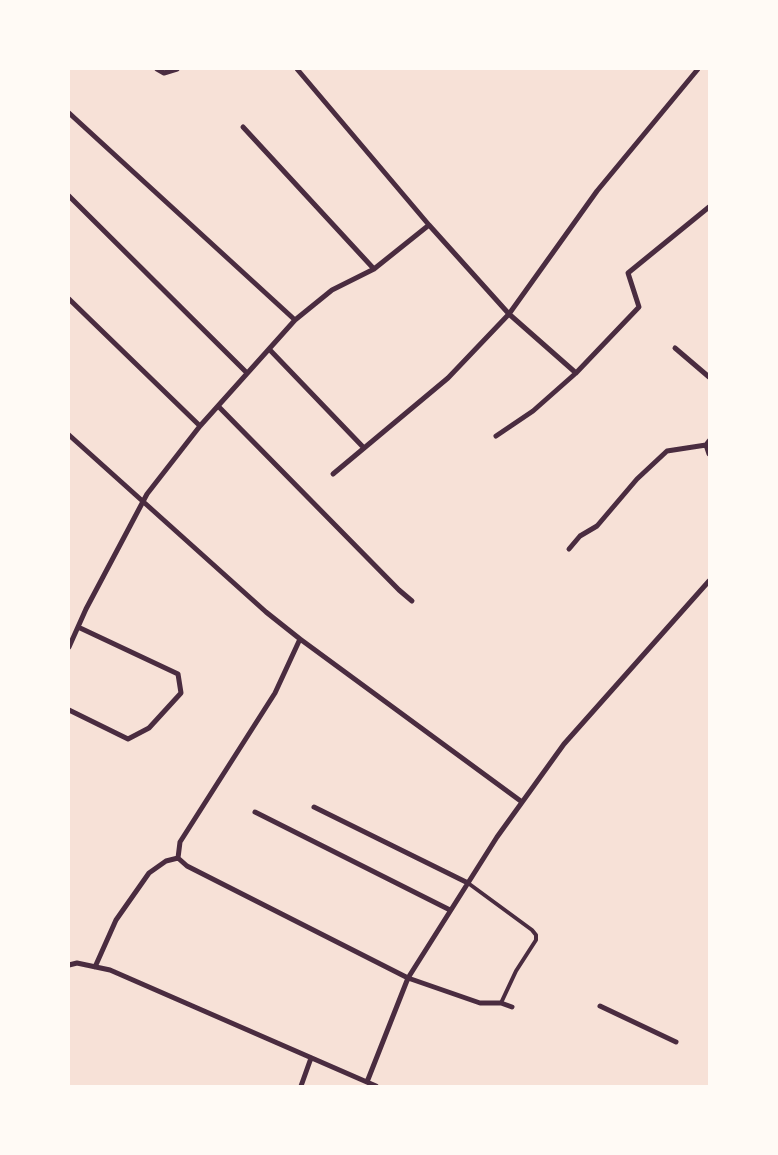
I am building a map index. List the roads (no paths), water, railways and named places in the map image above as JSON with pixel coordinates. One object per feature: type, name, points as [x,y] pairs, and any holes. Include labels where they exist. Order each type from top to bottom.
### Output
[{"type":"street","points":[[157,69],[164,72],[176,69]]},
{"type":"street","points":[[298,69],[429,225],[509,314],[576,373]]},
{"type":"street","points":[[333,474],[448,378],[509,314],[597,191],[698,69]]},
{"type":"street","points":[[69,113],[295,320]]},
{"type":"street","points":[[243,126],[374,269]]},
{"type":"street","points":[[69,196],[247,373]]},
{"type":"street","points":[[496,436],[533,411],[576,373],[639,307],[628,273],[709,207]]},
{"type":"street","points":[[69,647],[86,609],[143,501],[200,426],[295,320],[332,290],[374,269],[429,225]]},
{"type":"street","points":[[69,299],[200,426]]},
{"type":"street","points":[[675,348],[709,377]]},
{"type":"street","points":[[269,349],[364,448]]},
{"type":"street","points":[[218,406],[412,601]]},
{"type":"street","points":[[69,435],[266,612],[522,802]]},
{"type":"street","points":[[569,550],[580,536],[597,526],[637,479],[667,451],[708,443],[709,454]]},
{"type":"street","points":[[367,1082],[408,978],[497,837],[564,744],[709,581]]},
{"type":"street","points":[[69,710],[128,739],[150,728],[181,693],[178,674],[78,628]]},
{"type":"street","points":[[178,858],[180,842],[269,704],[300,639]]},
{"type":"street","points":[[314,807],[468,883]]},
{"type":"street","points":[[255,812],[450,910]]},
{"type":"street","points":[[94,967],[116,920],[149,873],[166,861],[178,858]]},
{"type":"street","points":[[178,858],[187,866],[408,978],[480,1003],[501,1003],[512,1008]]},
{"type":"street","points":[[69,965],[78,963],[110,970],[376,1086]]},
{"type":"street","points":[[600,1006],[676,1042]]},
{"type":"street","points":[[301,1086],[311,1058]]},
{"type":"lane","points":[[468,883],[532,930],[536,935],[536,940],[516,972],[501,1003]]}]
